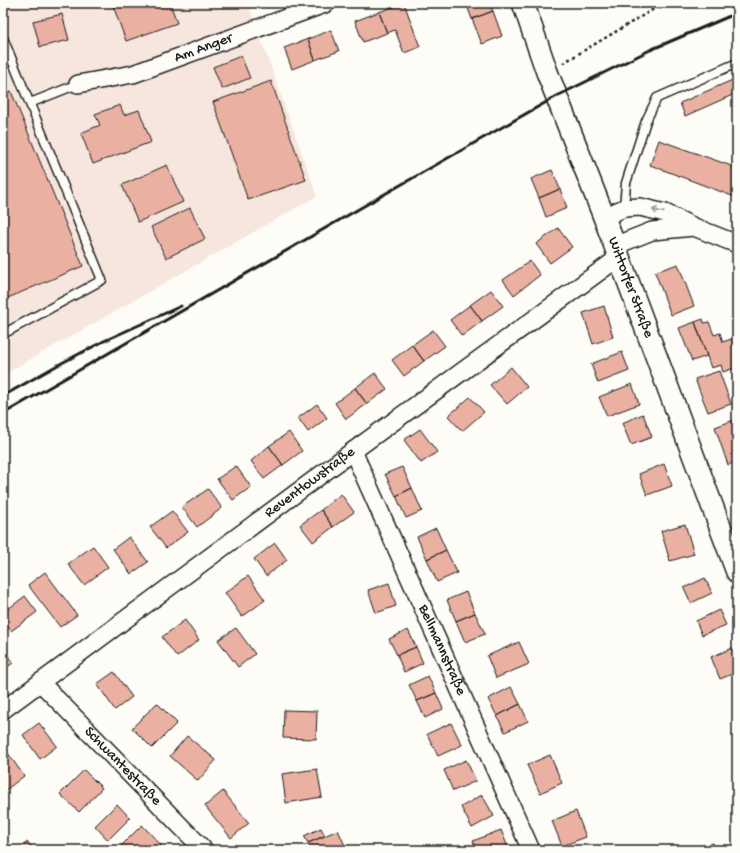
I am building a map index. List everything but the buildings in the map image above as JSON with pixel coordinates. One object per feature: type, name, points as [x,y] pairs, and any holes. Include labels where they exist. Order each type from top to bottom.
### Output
[{"type":"street","name":"Am Anger","points":[[78,84],[133,74],[327,3]]},
{"type":"street","name":"Wittorfer Straße","points":[[523,3],[547,72],[604,217],[737,572]]},
{"type":"street","points":[[604,217],[624,208],[640,207],[664,213],[737,244]]},
{"type":"street","name":"Reventlowstraße","points":[[3,710],[353,450],[616,252],[652,231],[694,227]]},
{"type":"street","name":"Bellmannstraße","points":[[353,450],[531,850]]},
{"type":"street","name":"Schwantestraße","points":[[40,682],[204,850]]},
{"type":"lane","points":[[3,38],[102,280],[3,334]]},
{"type":"lane","points":[[624,208],[626,182],[646,121],[657,98],[737,63]]},
{"type":"lane","points":[[30,103],[78,84]]},
{"type":"path","points":[[547,72],[664,3]]},
{"type":"shaded area","points":[[3,3],[248,3],[317,196],[3,375]]},
{"type":"railway","points":[[3,414],[557,96],[650,50],[737,13]]},
{"type":"railway","points":[[3,396],[104,341],[181,306]]}]
